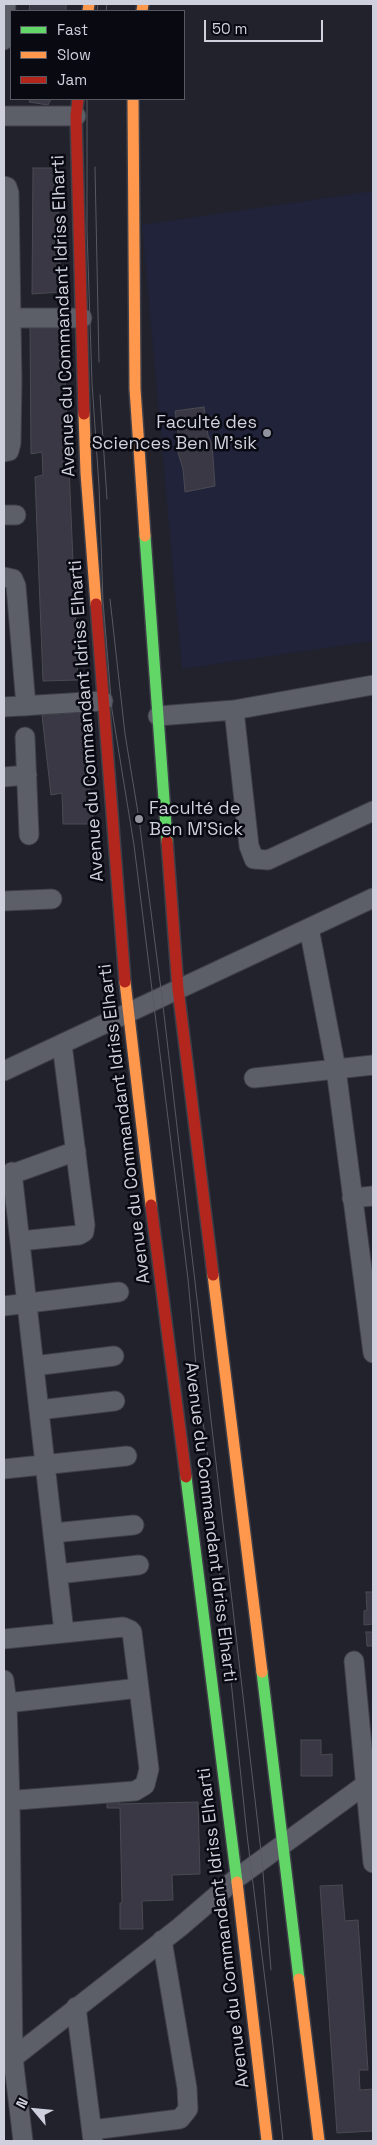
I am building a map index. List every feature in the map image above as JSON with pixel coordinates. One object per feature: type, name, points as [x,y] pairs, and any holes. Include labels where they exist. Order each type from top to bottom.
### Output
[{"type":"main road","name":"Avenue du Commandant Idriss Elharti","points":[[133,100],[135,389],[178,989],[319,2141]]},
{"type":"main road","name":"Avenue du Commandant Idriss Elharti","points":[[77,107],[86,473],[127,1014],[237,1878],[267,2141]]},
{"type":"street","points":[[4,40],[6,4]]},
{"type":"street","points":[[4,116],[77,107]]},
{"type":"street","points":[[4,186],[7,186],[9,193],[7,254],[8,382],[11,443],[9,451],[4,452]]},
{"type":"street","points":[[8,318],[82,318]]},
{"type":"street","points":[[4,577],[13,579],[16,586],[12,648],[26,706]]},
{"type":"street","points":[[158,716],[234,710],[373,685]]},
{"type":"street","points":[[4,707],[102,701]]},
{"type":"street","points":[[234,710],[249,846],[254,859],[268,860],[373,811]]},
{"type":"street","points":[[25,738],[29,835]]},
{"type":"street","points":[[4,777],[27,775]]},
{"type":"street","points":[[4,1071],[373,898]]},
{"type":"street","points":[[4,901],[52,899]]},
{"type":"street","points":[[309,928],[336,1069],[373,1354]]},
{"type":"street","points":[[20,1241],[79,1235],[84,1232],[62,1044]]},
{"type":"street","points":[[254,1078],[373,1065]]},
{"type":"street","points":[[64,1632],[20,1241],[8,1174],[76,1152]]},
{"type":"street","points":[[352,1198],[373,1196]]},
{"type":"street","points":[[4,1306],[119,1292]]},
{"type":"street","points":[[34,1366],[114,1356]]},
{"type":"street","points":[[39,1410],[115,1401]]},
{"type":"street","points":[[4,1470],[127,1456]]},
{"type":"street","points":[[53,1534],[134,1525]]},
{"type":"street","points":[[58,1574],[139,1565]]},
{"type":"street","points":[[4,1639],[123,1627],[130,1630],[132,1632],[149,1770],[148,1778],[140,1790],[7,1801]]},
{"type":"street","points":[[354,1661],[369,1782],[373,1863]]},
{"type":"street","points":[[4,1680],[7,1703],[8,2061],[23,2141]]},
{"type":"street","points":[[7,1703],[139,1688]]},
{"type":"street","points":[[8,2061],[162,1940],[237,1878],[369,1782]]},
{"type":"street","points":[[76,2007],[93,2136],[180,2119],[188,2109],[187,2088],[162,1940]]},
{"type":"shaded area","name":"Faculté des Sciences Ben M'sik","points":[[373,191],[373,641],[182,669],[142,225]]},
{"type":"building","points":[[30,4],[66,4],[66,10],[29,10]]},
{"type":"building","points":[[30,100],[50,100],[48,105],[29,102]]},
{"type":"building","points":[[33,168],[57,168],[61,292],[32,294]]},
{"type":"building","points":[[63,324],[78,680],[43,681],[35,477],[43,475],[42,452],[31,454],[30,326]]},
{"type":"building","points":[[204,407],[208,435],[212,444],[215,486],[185,492],[183,469],[177,449],[178,432],[175,411]]},
{"type":"building","points":[[80,712],[94,824],[63,824],[62,793],[51,795],[42,715]]},
{"type":"building","points":[[366,1592],[373,1592],[373,1624],[364,1625],[364,1611],[367,1610]]},
{"type":"building","points":[[366,1632],[373,1632],[373,1646],[367,1646]]},
{"type":"building","points":[[301,1740],[321,1740],[321,1755],[332,1754],[332,1776],[301,1776]]},
{"type":"building","points":[[107,1800],[119,1800],[119,1804],[198,1802],[200,1874],[172,1875],[173,1900],[142,1901],[143,1929],[120,1929],[120,1903],[122,1903],[120,1808],[107,1808]]},
{"type":"building","points":[[342,1885],[345,1921],[358,1920],[368,2070],[359,2070],[360,2090],[373,2089],[373,2131],[337,2133],[320,1886]]},
{"type":"tram line","points":[[97,10],[98,4]]},
{"type":"tram line","points":[[106,10],[107,4]]},
{"type":"tram line","points":[[87,100],[87,230],[92,383],[99,486],[103,601],[112,710],[134,845],[188,1279],[247,1835],[283,2141]]},
{"type":"tram line","points":[[95,167],[99,362]]},
{"type":"tram line","points":[[100,395],[107,499]]},
{"type":"tram line","points":[[110,599],[125,734],[139,819],[162,997],[262,1860],[271,1970]]},
{"type":"traffic: fast","points":[[145,536],[167,841]]},
{"type":"traffic: fast","points":[[186,1477],[237,1882]]},
{"type":"traffic: fast","points":[[262,1672],[299,1979]]},
{"type":"traffic: slow","points":[[88,10],[89,4]]},
{"type":"traffic: slow","points":[[142,10],[143,4]]},
{"type":"traffic: slow","points":[[133,100],[135,389],[145,536]]},
{"type":"traffic: slow","points":[[84,414],[86,473],[96,604]]},
{"type":"traffic: slow","points":[[125,982],[151,1205]]},
{"type":"traffic: slow","points":[[213,1275],[262,1672]]},
{"type":"traffic: slow","points":[[237,1882],[267,2141]]},
{"type":"traffic: slow","points":[[299,1979],[319,2141]]},
{"type":"traffic: jam","points":[[78,100],[76,116],[84,414]]},
{"type":"traffic: jam","points":[[96,604],[125,982]]},
{"type":"traffic: jam","points":[[167,841],[178,989],[213,1275]]},
{"type":"traffic: jam","points":[[151,1205],[186,1477]]},
{"type":"place","name":"Faculté des Sciences Ben M'sik","points":[[267,433]]},
{"type":"place","name":"Faculté de Ben M'Sick","points":[[139,819]]}]
